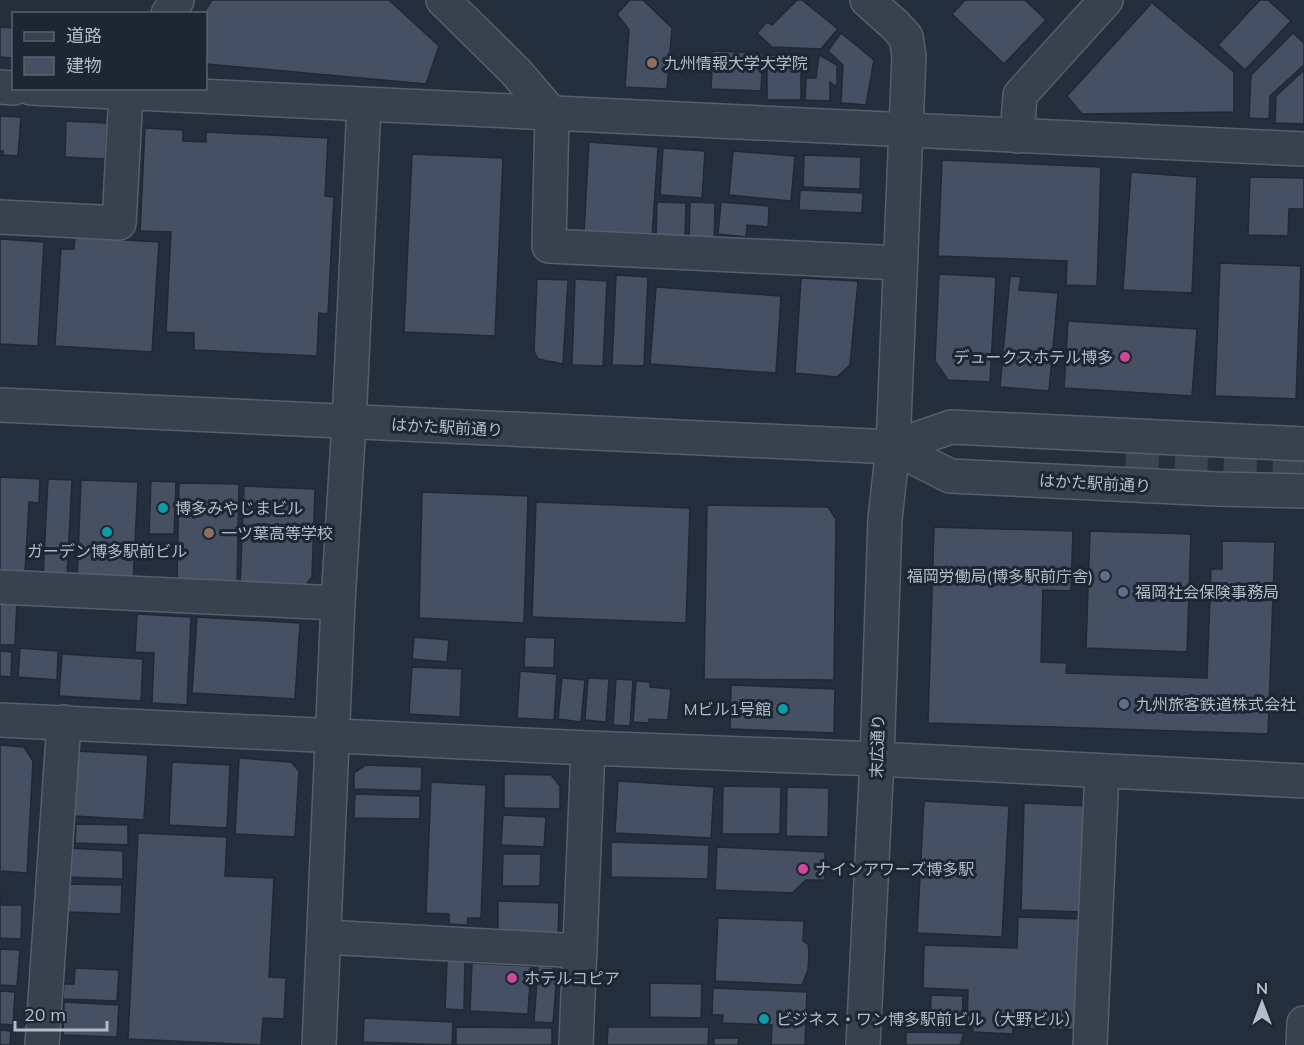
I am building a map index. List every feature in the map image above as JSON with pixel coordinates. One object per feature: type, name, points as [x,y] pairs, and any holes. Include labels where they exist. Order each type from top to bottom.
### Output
[{"type":"street","points":[[443,0],[516,72],[552,114],[549,246],[900,263]]},
{"type":"street","name":"末広通り","points":[[863,1045],[877,759],[885,519],[893,447],[909,56],[906,37],[867,0]]},
{"type":"street","points":[[1017,136],[1020,96],[1106,0]]},
{"type":"street","points":[[95,90],[364,105],[1304,149]]},
{"type":"street","points":[[0,217],[119,223],[127,91]]},
{"type":"street","points":[[319,1045],[338,603],[364,105]]},
{"type":"street","name":"はかた駅前通り","points":[[0,405],[893,447],[951,428],[1304,444]]},
{"type":"street","points":[[980,428],[1059,453],[1126,455]]},
{"type":"street","name":"はかた駅前通り","points":[[893,447],[950,476],[1304,491]]},
{"type":"street","points":[[1216,489],[1249,475],[1304,475]]},
{"type":"street","points":[[0,586],[338,603]]},
{"type":"street","points":[[0,720],[588,748],[877,759],[1304,782]]},
{"type":"street","points":[[42,1045],[64,722]]},
{"type":"street","points":[[576,1045],[588,748]]},
{"type":"street","points":[[1090,1045],[1102,771]]},
{"type":"street","points":[[324,937],[580,951]]},
{"type":"street","points":[[1303,1045],[1304,1023]]},
{"type":"building","points":[[212,0],[389,0],[439,46],[426,84],[207,64],[207,12],[204,12]]},
{"type":"building","points":[[630,0],[643,0],[672,28],[667,89],[625,87],[629,30],[617,14]]},
{"type":"building","points":[[797,0],[802,0],[838,29],[821,49],[772,47],[757,33],[767,22],[772,25]]},
{"type":"building","points":[[965,0],[1025,0],[1046,20],[1004,64],[952,14]]},
{"type":"building","points":[[1260,0],[1268,0],[1291,21],[1245,70],[1218,45]]},
{"type":"building","points":[[1150,1],[1234,72],[1234,112],[1082,114],[1067,96],[1150,5]]},
{"type":"building","points":[[0,27],[12,28],[12,58],[0,57]]},
{"type":"building","points":[[841,33],[874,60],[866,105],[841,103],[843,65],[828,51]]},
{"type":"building","points":[[1293,33],[1304,43],[1304,65],[1270,96],[1269,119],[1249,118],[1251,75]]},
{"type":"building","points":[[713,51],[763,53],[761,91],[711,89]]},
{"type":"building","points":[[767,55],[801,55],[801,100],[767,100]]},
{"type":"building","points":[[819,55],[837,65],[837,87],[830,82],[830,101],[805,100],[806,78],[816,78]]},
{"type":"building","points":[[1304,70],[1304,124],[1275,123],[1276,96]]},
{"type":"building","points":[[0,116],[21,117],[18,156],[3,155],[3,151],[0,151]]},
{"type":"building","points":[[66,121],[107,123],[105,159],[65,157]]},
{"type":"building","points":[[145,128],[183,130],[183,141],[206,142],[206,132],[328,138],[325,196],[334,197],[328,314],[319,313],[317,356],[194,350],[194,333],[166,332],[171,232],[140,231]]},
{"type":"building","points":[[589,142],[658,147],[652,238],[584,233]]},
{"type":"building","points":[[663,148],[705,151],[702,198],[660,195]]},
{"type":"building","points":[[733,151],[795,156],[791,201],[729,195]]},
{"type":"building","points":[[412,154],[503,158],[495,336],[404,332]]},
{"type":"building","points":[[804,155],[861,157],[860,189],[803,187]]},
{"type":"building","points":[[942,160],[1101,167],[1097,286],[1066,285],[1067,261],[938,256]]},
{"type":"building","points":[[1131,172],[1197,177],[1192,293],[1123,290]]},
{"type":"building","points":[[1250,177],[1304,178],[1304,209],[1289,209],[1288,236],[1248,235]]},
{"type":"building","points":[[800,190],[863,193],[862,213],[799,210]]},
{"type":"building","points":[[657,202],[686,203],[685,240],[656,240]]},
{"type":"building","points":[[690,202],[715,203],[714,244],[689,243]]},
{"type":"building","points":[[721,202],[769,206],[768,227],[747,225],[746,237],[718,234]]},
{"type":"building","points":[[75,237],[159,242],[152,352],[55,346],[61,249],[74,249]]},
{"type":"building","points":[[0,239],[44,242],[38,346],[0,344]]},
{"type":"building","points":[[1220,263],[1301,266],[1296,399],[1215,396]]},
{"type":"building","points":[[939,274],[996,277],[990,382],[948,380],[935,361]]},
{"type":"building","points":[[616,275],[648,277],[644,366],[612,365]]},
{"type":"building","points":[[1010,276],[1021,277],[1019,290],[1058,293],[1049,391],[1000,387]]},
{"type":"building","points":[[801,278],[858,281],[850,365],[837,377],[795,373]]},
{"type":"building","points":[[537,279],[568,280],[563,364],[538,359],[534,351]]},
{"type":"building","points":[[575,279],[607,281],[603,366],[572,365]]},
{"type":"building","points":[[656,287],[781,296],[776,373],[650,364]]},
{"type":"building","points":[[1068,321],[1197,329],[1192,396],[1064,388]]},
{"type":"building","points":[[0,477],[40,479],[39,503],[29,502],[25,573],[0,572]]},
{"type":"building","points":[[48,479],[72,480],[67,578],[43,577]]},
{"type":"building","name":"ガーデン博多駅前ビル","points":[[81,480],[138,482],[133,584],[77,581]]},
{"type":"building","name":"博多みやじまビル","points":[[151,481],[176,482],[174,534],[149,534]]},
{"type":"building","points":[[179,483],[239,484],[237,584],[177,583]]},
{"type":"building","points":[[244,486],[315,489],[312,577],[301,591],[240,589]]},
{"type":"building","points":[[422,492],[528,496],[524,623],[419,618]]},
{"type":"building","points":[[536,502],[690,508],[686,623],[532,617]]},
{"type":"building","points":[[707,505],[828,507],[836,519],[834,680],[704,679]]},
{"type":"building","points":[[934,527],[1073,531],[1071,591],[1043,590],[1041,662],[1067,663],[1066,673],[1207,678],[1211,569],[1222,569],[1222,541],[1275,542],[1268,734],[928,723]]},
{"type":"building","points":[[1090,531],[1191,534],[1187,652],[1086,648]]},
{"type":"building","points":[[0,600],[17,601],[15,645],[0,645]]},
{"type":"building","points":[[137,614],[191,617],[187,705],[152,703],[154,653],[135,652]]},
{"type":"building","points":[[197,617],[300,623],[295,699],[192,693]]},
{"type":"building","points":[[414,637],[449,640],[447,662],[412,659]]},
{"type":"building","points":[[525,637],[555,638],[554,668],[524,667]]},
{"type":"building","points":[[20,648],[58,651],[57,680],[18,677]]},
{"type":"building","points":[[0,651],[12,652],[11,677],[0,676]]},
{"type":"building","points":[[62,654],[143,659],[141,701],[59,696]]},
{"type":"building","points":[[412,667],[462,669],[460,717],[409,714]]},
{"type":"building","points":[[520,671],[557,674],[554,720],[517,718]]},
{"type":"building","points":[[562,678],[585,680],[581,722],[558,719]]},
{"type":"building","points":[[588,678],[609,679],[606,722],[585,720]]},
{"type":"building","points":[[616,679],[633,680],[630,726],[613,725]]},
{"type":"building","points":[[636,681],[650,682],[650,687],[671,689],[668,720],[649,719],[649,723],[633,722]]},
{"type":"building","name":"Mビル1号館","points":[[731,685],[835,689],[834,733],[730,729]]},
{"type":"building","points":[[0,745],[24,747],[33,761],[27,873],[0,871]]},
{"type":"building","points":[[77,751],[148,755],[144,820],[74,816]]},
{"type":"building","points":[[239,758],[291,762],[299,771],[295,837],[235,834]]},
{"type":"building","points":[[172,762],[230,765],[227,828],[169,825]]},
{"type":"building","points":[[366,765],[422,767],[421,791],[354,789],[354,773]]},
{"type":"building","points":[[504,774],[551,775],[560,786],[560,809],[504,808]]},
{"type":"building","points":[[618,781],[714,787],[711,838],[615,833]]},
{"type":"building","points":[[431,782],[486,785],[481,918],[468,918],[467,925],[449,924],[449,914],[426,913]]},
{"type":"building","points":[[723,786],[781,787],[780,834],[722,834]]},
{"type":"building","points":[[787,787],[829,788],[828,837],[786,836]]},
{"type":"building","points":[[355,794],[420,796],[420,819],[354,818]]},
{"type":"building","points":[[924,801],[1009,806],[1002,937],[917,933]]},
{"type":"building","points":[[1024,803],[1087,806],[1084,912],[1021,910]]},
{"type":"building","points":[[503,815],[546,817],[544,847],[501,845]]},
{"type":"building","points":[[76,824],[128,825],[128,845],[75,843]]},
{"type":"building","points":[[138,833],[227,837],[225,876],[274,878],[269,977],[286,978],[284,1019],[263,1018],[261,1045],[128,1039]]},
{"type":"building","points":[[611,842],[709,845],[708,879],[611,877]]},
{"type":"building","points":[[717,847],[825,852],[825,880],[806,880],[792,893],[715,890]]},
{"type":"building","points":[[68,848],[123,851],[123,879],[67,877]]},
{"type":"building","points":[[503,854],[541,854],[540,886],[502,886]]},
{"type":"building","points":[[69,884],[122,885],[121,914],[68,912]]},
{"type":"building","points":[[0,895],[2,895],[1,905],[22,905],[21,939],[0,938]]},
{"type":"building","points":[[498,901],[559,903],[558,941],[498,938]]},
{"type":"building","points":[[1018,917],[1081,919],[1077,1030],[1013,1028],[1013,1034],[973,1032],[973,1028],[967,1028],[968,990],[923,988],[924,945],[1017,948]]},
{"type":"building","points":[[718,918],[804,921],[803,941],[808,944],[809,951],[808,970],[802,985],[715,981]]},
{"type":"building","points":[[0,949],[20,950],[17,986],[0,985]]},
{"type":"building","points":[[447,959],[465,960],[464,1010],[445,1009]]},
{"type":"building","points":[[472,963],[531,966],[528,1014],[470,1011]]},
{"type":"building","points":[[538,966],[552,967],[557,974],[553,1023],[534,1022]]},
{"type":"building","points":[[75,968],[119,970],[117,1001],[63,999],[64,984],[74,984]]},
{"type":"building","points":[[650,983],[702,984],[701,1018],[650,1017]]},
{"type":"building","name":"ビジネス・ワン博多駅前ビル（大野ビル）","points":[[713,988],[807,992],[805,1045],[771,1045],[772,1025],[722,1023],[723,1015],[712,1015]]},
{"type":"building","points":[[0,991],[15,992],[13,1025],[0,1024]]},
{"type":"building","points":[[931,995],[963,996],[962,1027],[930,1027]]},
{"type":"building","points":[[64,1002],[119,1005],[117,1037],[63,1035]]},
{"type":"building","points":[[364,1018],[453,1022],[452,1045],[363,1042]]},
{"type":"building","points":[[456,1027],[552,1028],[552,1045],[456,1045]]},
{"type":"building","points":[[608,1027],[709,1027],[708,1045],[607,1045]]},
{"type":"building","points":[[0,1030],[11,1031],[10,1045],[0,1045]]},
{"type":"building","points":[[906,1032],[964,1033],[960,1045],[906,1045]]},
{"type":"building","points":[[714,1038],[739,1038],[738,1045],[714,1045]]},
{"type":"tunnel","points":[[1126,455],[1304,462]]},
{"type":"place","name":"九州情報大学大学院","points":[[652,63]]},
{"type":"place","name":"デュークスホテル博多","points":[[1125,357]]},
{"type":"place","name":"博多みやじまビル","points":[[163,508]]},
{"type":"place","name":"ガーデン博多駅前ビル","points":[[107,532]]},
{"type":"place","name":"一ツ葉高等学校","points":[[209,533]]},
{"type":"place","name":"福岡労働局(博多駅前庁舎)","points":[[1105,576]]},
{"type":"place","name":"福岡社会保険事務局","points":[[1123,592]]},
{"type":"place","name":"九州旅客鉄道株式会社","points":[[1124,704]]},
{"type":"place","name":"Mビル1号館","points":[[783,709]]},
{"type":"place","name":"ナインアワーズ博多駅","points":[[803,869]]},
{"type":"place","name":"ホテルコピア","points":[[512,978]]},
{"type":"place","name":"ビジネス・ワン博多駅前ビル（大野ビル）","points":[[764,1019]]}]
